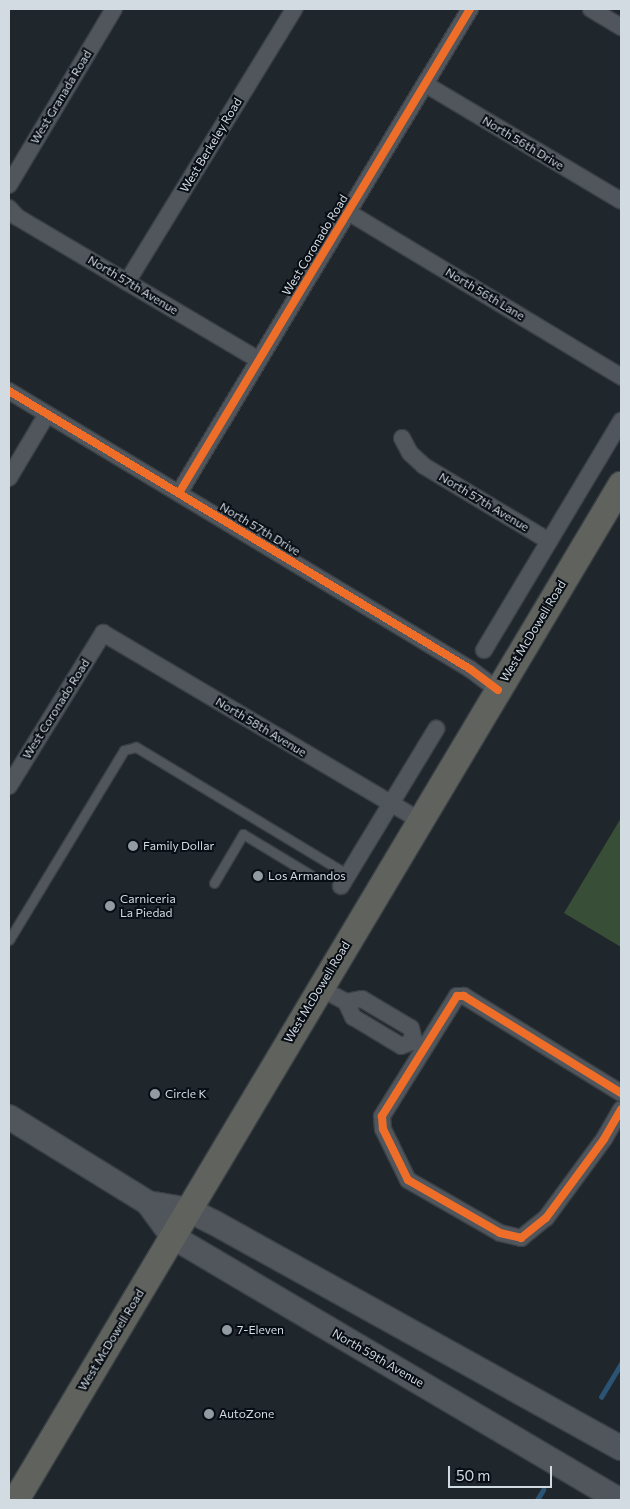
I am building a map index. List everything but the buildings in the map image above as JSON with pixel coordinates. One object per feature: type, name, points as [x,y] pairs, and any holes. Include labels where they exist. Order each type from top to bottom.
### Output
[{"type":"main road","name":"West McDowell Road","points":[[16,1500],[419,820],[621,485]]},
{"type":"main road","name":"North 59th Avenue","points":[[9,1117],[148,1203],[173,1237],[619,1500]]},
{"type":"main road","name":"North 59th Avenue","points":[[148,1203],[189,1210],[621,1448]]},
{"type":"street","name":"West Granada Road","points":[[9,185],[114,9]]},
{"type":"street","name":"West Berkeley Road","points":[[127,282],[294,9]]},
{"type":"street","name":"West Coronado Road","points":[[179,493],[470,9]]},
{"type":"street","points":[[591,9],[621,27]]},
{"type":"street","name":"North 56th Drive","points":[[425,84],[621,201]]},
{"type":"street","name":"North 57th Avenue","points":[[9,208],[17,217],[259,360]]},
{"type":"street","name":"North 56th Lane","points":[[348,212],[621,377]]},
{"type":"street","name":"North 57th Drive","points":[[9,391],[462,664],[498,690]]},
{"type":"street","points":[[9,478],[47,414]]},
{"type":"street","points":[[484,650],[621,421]]},
{"type":"street","name":"North 57th Avenue","points":[[402,438],[410,453],[424,466],[549,541]]},
{"type":"street","name":"West Coronado Road","points":[[9,786],[103,633]]},
{"type":"street","name":"North 58th Avenue","points":[[103,633],[390,805],[419,820]]},
{"type":"street","points":[[345,881],[436,729]]},
{"type":"street","points":[[320,988],[346,1002],[352,1017],[401,1046],[419,1044]]},
{"type":"street","points":[[621,1093],[464,996],[452,1000],[419,1044],[382,1116],[382,1129],[390,1148],[408,1180],[510,1236],[521,1238],[546,1218],[604,1139],[621,1109]]},
{"type":"lane","points":[[9,940],[124,750],[136,747],[345,881]]},
{"type":"lane","points":[[214,883],[243,834],[311,875]]},
{"type":"green space","points":[[621,818],[621,947],[564,913]]},
{"type":"waterway","points":[[601,1397],[621,1364]]},
{"type":"waterway","points":[[537,1500],[543,1490]]},
{"type":"cycle path","points":[[179,493],[470,9]]},
{"type":"cycle path","points":[[9,391],[470,669],[498,690]]},
{"type":"cycle path","points":[[621,1093],[464,996],[457,996],[382,1116],[383,1129],[408,1180],[500,1233],[521,1238],[546,1218],[604,1139],[621,1109]]},
{"type":"place","name":"Family Dollar","points":[[133,846]]},
{"type":"place","name":"Los Armandos","points":[[258,876]]},
{"type":"place","name":"Carniceria La Piedad","points":[[110,906]]},
{"type":"place","name":"Circle K","points":[[155,1094]]},
{"type":"place","name":"7-Eleven","points":[[227,1330]]},
{"type":"place","name":"AutoZone","points":[[209,1414]]}]
